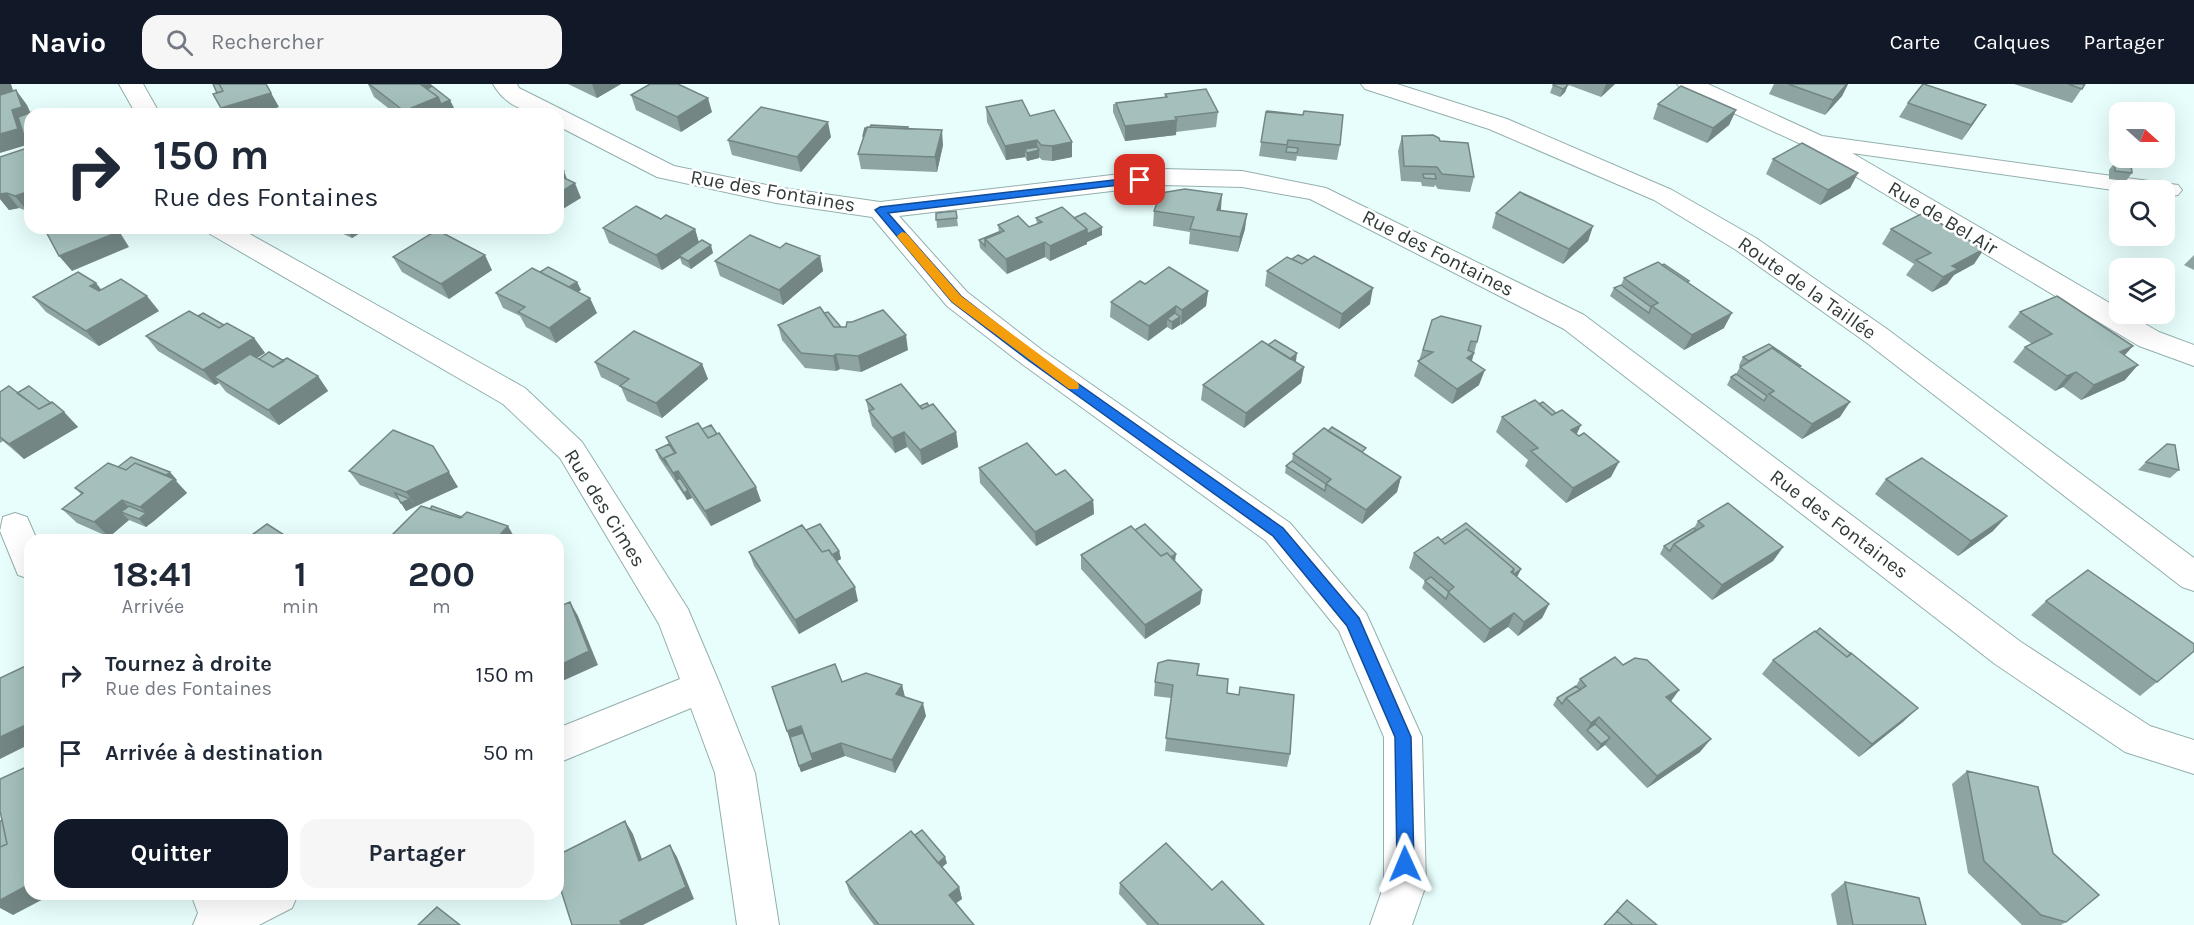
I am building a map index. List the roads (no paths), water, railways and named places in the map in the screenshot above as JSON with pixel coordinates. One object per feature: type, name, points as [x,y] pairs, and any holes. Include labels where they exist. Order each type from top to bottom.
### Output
[{"type":"street","points":[[131,84],[145,108]]},
{"type":"street","points":[[505,84],[510,93],[539,108]]},
{"type":"street","name":"Route de la Taillée","points":[[1372,84],[1498,124],[1653,191],[1746,244],[1877,336],[2192,573]]},
{"type":"street","name":"Rue de Bel Air","points":[[1689,84],[1812,140],[2149,339],[2194,356]]},
{"type":"street","name":"Rue des Fontaines","points":[[564,120],[666,171],[776,195],[880,210],[1163,177],[1242,179],[1317,193],[1574,322],[2008,653],[2139,740],[2194,757]]},
{"type":"street","points":[[1812,140],[2109,182]]},
{"type":"street","points":[[880,210],[957,299],[1032,357],[1278,532],[1353,622],[1403,737],[1405,885],[1391,925]]},
{"type":"street","name":"Rue des Cimes","points":[[230,234],[514,396],[571,450],[675,619],[702,687],[735,773],[758,925]]},
{"type":"street","points":[[15,526],[24,549]]},
{"type":"street","points":[[564,744],[702,687]]},
{"type":"street","points":[[216,913],[258,900]]}]
